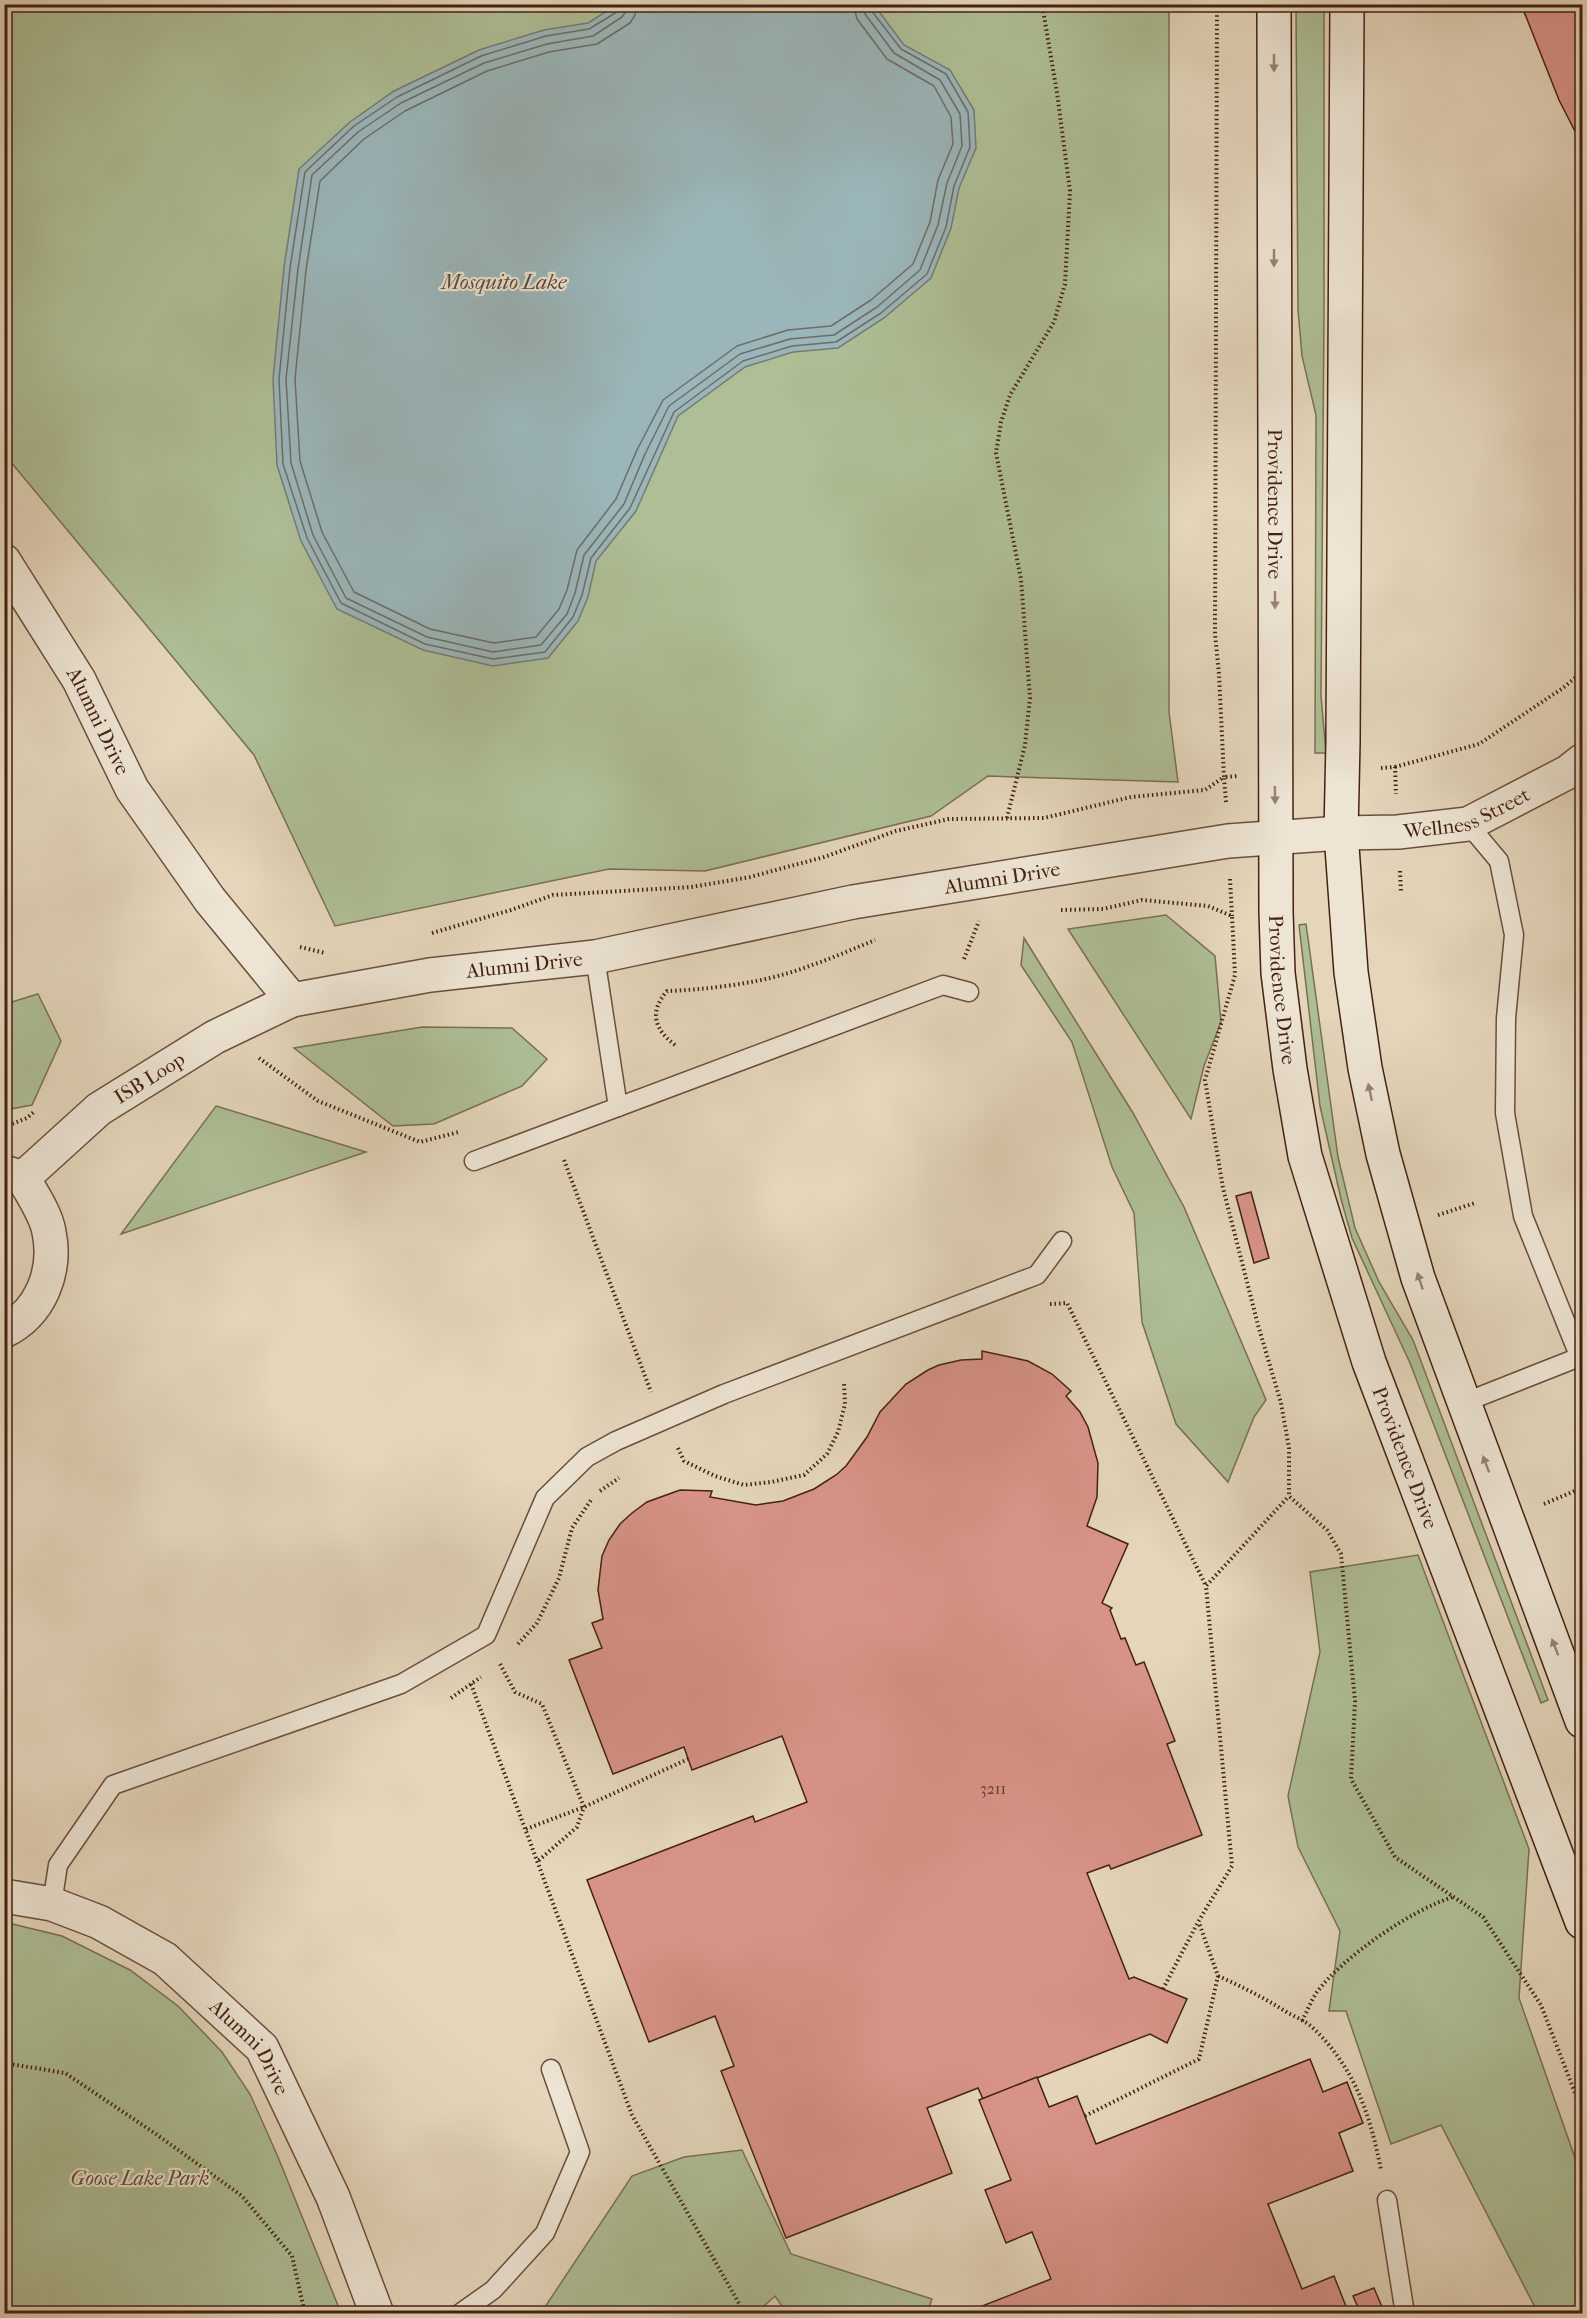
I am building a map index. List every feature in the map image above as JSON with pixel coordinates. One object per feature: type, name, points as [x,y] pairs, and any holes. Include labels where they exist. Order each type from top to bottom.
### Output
[{"type":"main road","name":"Providence Drive","points":[[1274,4],[1275,839],[1278,973],[1290,1069],[1305,1156],[1369,1362],[1582,1923]]},
{"type":"main road","points":[[1347,4],[1344,730],[1341,833],[1351,972],[1367,1079],[1383,1154],[1418,1278],[1582,1721]]},
{"type":"main road","name":"Alumni Drive","points":[[4,561],[79,680],[132,789],[210,900],[292,1000],[430,975],[595,957],[853,902],[1228,841],[1275,839]]},
{"type":"main road","name":"Wellness Street","points":[[1275,839],[1341,833],[1398,832],[1468,824],[1568,772],[1582,761]]},
{"type":"main road","name":"ISB Loop","points":[[4,1331],[30,1312],[45,1287],[52,1259],[49,1231],[14,1175],[99,1109],[215,1037],[292,1000]]},
{"type":"main road","name":"Alumni Drive","points":[[4,1896],[52,1904],[99,1922],[165,1959],[262,2048],[333,2197],[377,2313]]},
{"type":"lane","points":[[1463,1403],[1582,1359],[1523,1216],[1504,1113],[1506,1018],[1514,935],[1499,861],[1468,824]]},
{"type":"lane","points":[[595,957],[618,1107]]},
{"type":"lane","points":[[474,1161],[943,985],[961,990]]},
{"type":"lane","points":[[52,1904],[58,1865],[113,1785],[401,1684],[486,1635],[545,1498],[586,1457],[616,1440],[735,1390],[1037,1275],[1062,1241]]},
{"type":"lane","points":[[459,2313],[494,2290],[545,2233],[580,2152],[551,2069]]},
{"type":"lane","points":[[1387,2200],[1405,2313]]},
{"type":"path","points":[[1007,818],[1025,745],[1030,698],[1021,579],[996,453],[1001,422],[1010,395],[1054,322],[1065,284],[1070,191],[1042,4]]},
{"type":"path","points":[[421,936],[554,895],[691,887],[750,877],[824,857],[896,831],[949,819],[1044,818],[1131,797],[1197,792],[1205,790],[1224,777],[1220,674],[1215,634],[1217,4]]},
{"type":"path","points":[[1395,767],[1479,744],[1563,688],[1582,672]]},
{"type":"path","points":[[1059,910],[1103,909],[1142,900],[1208,906],[1232,916],[1235,975],[1205,1080],[1223,1188],[1258,1325],[1281,1403],[1289,1448],[1289,1496],[1206,1586]]},
{"type":"path","points":[[961,990],[982,912]]},
{"type":"path","points":[[675,1045],[666,1038],[657,1023],[656,1008],[667,991],[695,990],[783,975],[885,936]]},
{"type":"path","points":[[295,944],[326,953]]},
{"type":"path","points":[[255,1055],[318,1101],[420,1142],[462,1131]]},
{"type":"path","points":[[532,1139],[564,1161],[650,1391],[684,1461],[715,1476],[744,1485],[804,1475],[827,1454],[838,1432],[845,1404],[844,1381],[833,1386]]},
{"type":"path","points":[[1435,1216],[1475,1203]]},
{"type":"path","points":[[1048,1304],[1067,1303],[1206,1586],[1233,1866],[1198,1922],[1163,1989]]},
{"type":"path","points":[[668,1452],[689,1444]]},
{"type":"path","points":[[514,1648],[537,1623],[559,1578],[572,1528],[594,1495],[621,1476]]},
{"type":"path","points":[[1544,1504],[1582,1488]]},
{"type":"path","points":[[1289,1496],[1327,1530],[1341,1554],[1355,1701],[1351,1779],[1395,1857],[1483,1917],[1541,2005],[1582,2111]]},
{"type":"path","points":[[451,1698],[500,1664],[507,1656]]},
{"type":"path","points":[[500,1664],[515,1692],[542,1704],[584,1807],[577,1827],[538,1862]]},
{"type":"path","points":[[471,1684],[632,2115],[745,2313]]},
{"type":"path","points":[[526,1829],[584,1807],[688,1759]]},
{"type":"path","points":[[1302,2020],[1317,1992],[1342,1965],[1389,1929],[1439,1901],[1453,1897]]},
{"type":"path","points":[[1085,2116],[1199,2059],[1218,1976],[1198,1922]]},
{"type":"path","points":[[1218,1976],[1244,1987],[1302,2020],[1340,2060],[1357,2086],[1370,2121],[1387,2200]]},
{"type":"path","points":[[4,2063],[65,2073],[156,2134],[242,2196],[291,2256],[305,2313]]},
{"type":"green space","points":[[4,5],[1169,5],[1169,712],[1178,782],[988,776],[931,816],[705,871],[609,869],[335,926],[254,755],[5,455]]},
{"type":"green space","points":[[1296,5],[1324,5],[1321,696],[1326,753],[1315,753],[1316,415],[1302,356],[1298,310]]},
{"type":"green space","points":[[1166,915],[1215,956],[1221,1022],[1204,1066],[1191,1119],[1068,929]]},
{"type":"green space","points":[[1306,924],[1338,1157],[1355,1228],[1379,1282],[1413,1340],[1548,1700],[1541,1703],[1410,1363],[1352,1238],[1320,1106],[1299,925]]},
{"type":"green space","points":[[1024,938],[1133,1113],[1184,1207],[1266,1400],[1254,1417],[1228,1482],[1176,1424],[1142,1322],[1134,1213],[1112,1167],[1072,1042],[1021,965]]},
{"type":"green space","points":[[38,994],[61,1041],[32,1105],[5,1110],[5,1004]]},
{"type":"green space","points":[[422,1027],[512,1028],[547,1059],[522,1086],[434,1124],[393,1126],[294,1048]]},
{"type":"green space","points":[[216,1106],[366,1152],[121,1234]]},
{"type":"green space","points":[[1418,1555],[1529,1849],[1519,1998],[1582,2178],[1582,2313],[1538,2313],[1441,2125],[1391,2144],[1346,2011],[1329,2011],[1340,1931],[1298,1847],[1288,1796],[1320,1652],[1310,1572]]},
{"type":"green space","name":"Goose Lake Park","points":[[4,1922],[62,1936],[130,1970],[178,2006],[222,2052],[250,2094],[341,2313],[5,2313]]},
{"type":"green space","points":[[742,2150],[791,2254],[932,2299],[927,2313],[787,2313],[775,2296],[756,2313],[541,2313],[632,2176],[684,2157]]},
{"type":"water","name":"Mosquito Lake","points":[[618,4],[874,5],[904,45],[950,70],[974,110],[976,148],[959,188],[951,228],[931,278],[884,318],[838,348],[793,352],[745,367],[678,416],[636,511],[596,561],[588,597],[578,621],[548,658],[493,666],[423,650],[337,609],[301,541],[277,465],[273,379],[284,267],[299,169],[350,122],[394,91],[479,50],[544,30],[588,23]]},
{"type":"building","points":[[1521,4],[1582,4],[1582,145],[1559,100]]},
{"type":"building","points":[[1582,192],[1582,212],[1576,197]]},
{"type":"building","points":[[4,950],[11,953],[10,966],[4,976]]},
{"type":"building","points":[[1251,1192],[1269,1258],[1254,1263],[1236,1196]]},
{"type":"building","points":[[982,1351],[1028,1361],[1052,1374],[1071,1391],[1066,1396],[1080,1412],[1088,1427],[1098,1463],[1097,1497],[1087,1526],[1128,1544],[1102,1603],[1112,1608],[1110,1610],[1121,1639],[1125,1638],[1136,1665],[1144,1662],[1175,1741],[1167,1744],[1202,1835],[1111,1869],[1109,1865],[1087,1873],[1129,1979],[1134,1977],[1187,1999],[1167,2043],[1150,2034],[983,2099],[978,2088],[927,2108],[952,2173],[786,2238],[721,2071],[734,2066],[715,2016],[649,2042],[587,1880],[753,1816],[755,1822],[807,1802],[782,1736],[692,1770],[684,1747],[613,1774],[569,1660],[602,1648],[592,1623],[603,1619],[598,1590],[602,1556],[620,1524],[632,1513],[647,1502],[680,1490],[712,1491],[710,1497],[756,1505],[783,1501],[814,1489],[846,1466],[867,1437],[880,1412],[906,1384],[939,1365],[961,1360],[982,1359]]},
{"type":"building","points":[[1310,2059],[1323,2092],[1347,2082],[1363,2123],[1339,2133],[1353,2171],[1268,2204],[1302,2289],[1334,2276],[1349,2314],[973,2314],[972,2310],[1051,2279],[1032,2232],[1006,2243],[985,2190],[1011,2180],[979,2100],[1037,2077],[1049,2107],[1077,2096],[1096,2144]]},
{"type":"building","points":[[1374,2288],[1382,2307],[1376,2309],[1378,2314],[1352,2314],[1359,2310],[1353,2296]]}]
